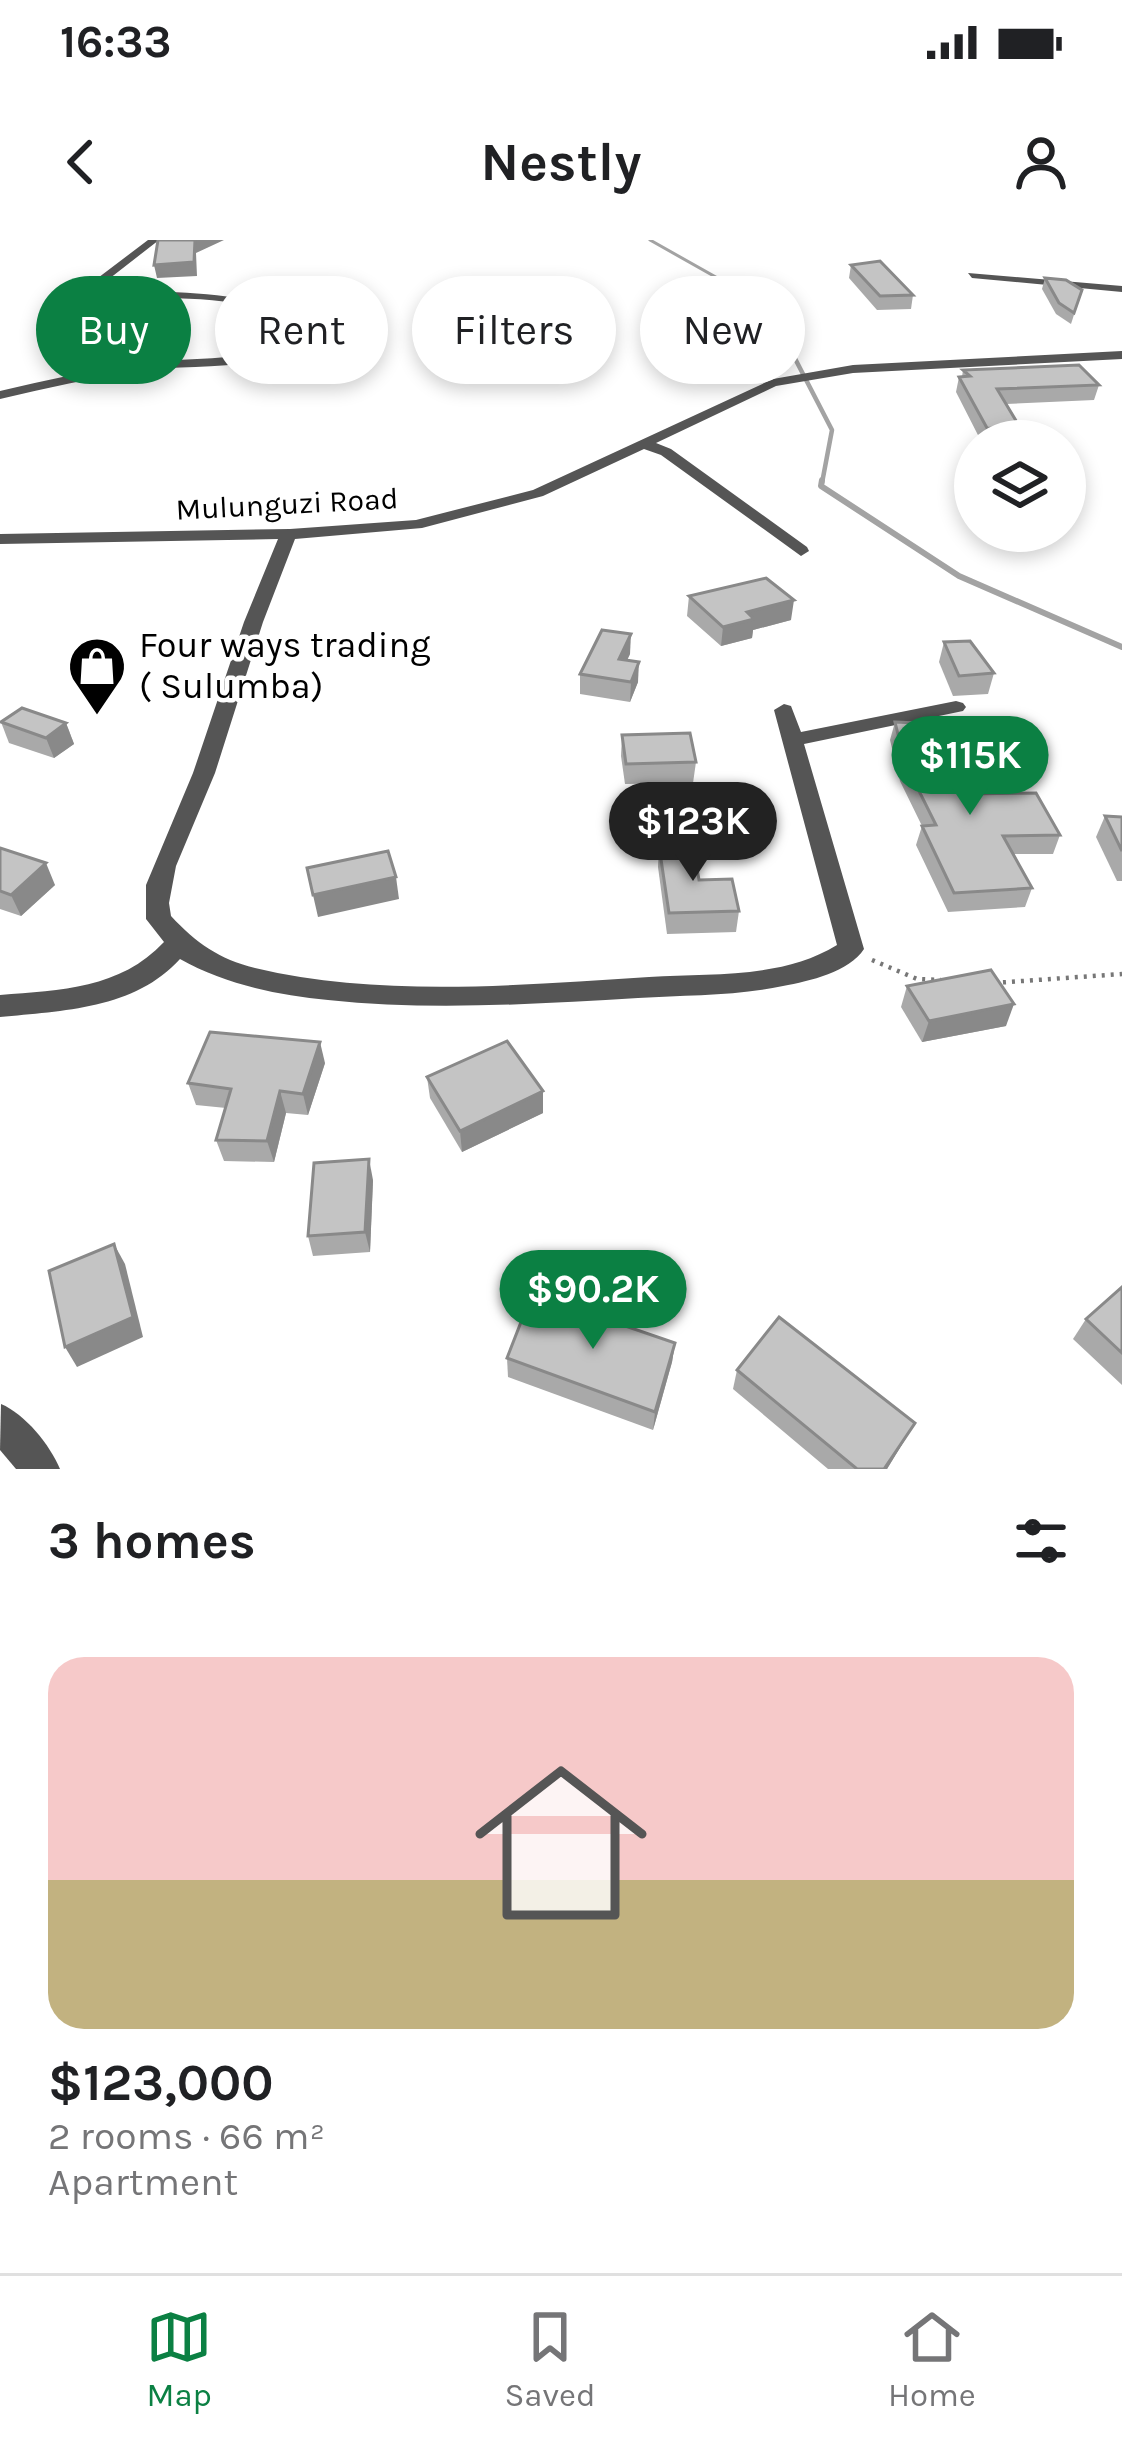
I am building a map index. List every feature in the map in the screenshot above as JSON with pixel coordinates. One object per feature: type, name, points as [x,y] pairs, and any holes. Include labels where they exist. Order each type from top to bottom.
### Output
[{"type":"street","points":[[0,394],[147,366],[271,352],[307,342],[313,335],[314,330],[287,313],[254,302],[86,292],[154,240]]},
{"type":"street","points":[[972,275],[1122,289]]},
{"type":"street","name":"Mulunguzi Road","points":[[0,539],[290,534],[399,527],[538,493],[647,445],[749,391],[815,374],[1122,355]]},
{"type":"street","points":[[647,445],[666,452],[801,551]]},
{"type":"street","points":[[290,534],[245,644],[201,783],[159,886],[158,916],[175,947],[245,974],[373,996],[776,979],[825,968],[851,950],[796,739],[784,710]]},
{"type":"street","points":[[796,739],[956,707]]},
{"type":"street","points":[[0,1006],[58,1000],[135,982],[175,947]]},
{"type":"street","points":[[1,1423],[41,1469]]},
{"type":"path","points":[[851,950],[917,979],[949,980]]},
{"type":"path","points":[[991,982],[1122,974]]},
{"type":"building","points":[[158,240],[195,240],[194,262],[154,265]]},
{"type":"building","points":[[880,261],[913,295],[880,296],[851,265]]},
{"type":"building","points":[[1045,278],[1066,280],[1082,290],[1074,313],[1059,303]]},
{"type":"building","points":[[1079,365],[1099,385],[997,389],[1016,420],[983,420],[959,377],[970,376],[963,370]]},
{"type":"building","points":[[766,578],[794,600],[747,612],[754,619],[723,627],[689,596]]},
{"type":"building","points":[[602,630],[631,634],[619,659],[639,662],[631,682],[580,674]]},
{"type":"building","points":[[970,641],[994,673],[959,676],[944,642]]},
{"type":"building","points":[[22,708],[66,723],[46,738],[1,722]]},
{"type":"building","points":[[895,722],[939,724],[960,794],[1036,793],[1060,835],[1003,836],[1032,888],[954,893],[922,826],[936,825],[905,763]]},
{"type":"building","points":[[690,733],[696,762],[626,764],[622,735]]},
{"type":"building","points":[[1105,816],[1122,817],[1122,851]]},
{"type":"building","points":[[693,845],[699,880],[732,879],[739,911],[669,913],[659,846]]},
{"type":"building","points":[[0,848],[46,863],[11,895],[0,891]]},
{"type":"building","points":[[388,851],[396,877],[313,895],[307,868]]},
{"type":"building","points":[[991,970],[1014,1004],[929,1021],[907,986]]},
{"type":"building","points":[[210,1032],[320,1042],[303,1094],[280,1091],[267,1141],[216,1140],[231,1089],[188,1083]]},
{"type":"building","points":[[507,1041],[543,1091],[460,1131],[427,1077]]},
{"type":"building","points":[[369,1159],[365,1232],[308,1236],[314,1163]]},
{"type":"building","points":[[114,1244],[133,1317],[65,1347],[49,1271]]},
{"type":"building","points":[[1122,1287],[1122,1353],[1086,1319]]},
{"type":"building","points":[[532,1294],[675,1343],[655,1412],[507,1358]]},
{"type":"building","points":[[779,1317],[915,1423],[884,1469],[857,1469],[737,1370]]},
{"type":"waterway","points":[[650,240],[714,276]]},
{"type":"waterway","points":[[805,378],[832,430],[822,483]]},
{"type":"waterway","points":[[822,480],[821,486],[959,576],[1122,647]]},
{"type":"place","name":"Four ways trading ( Sulumba)","points":[[97,717]]}]
